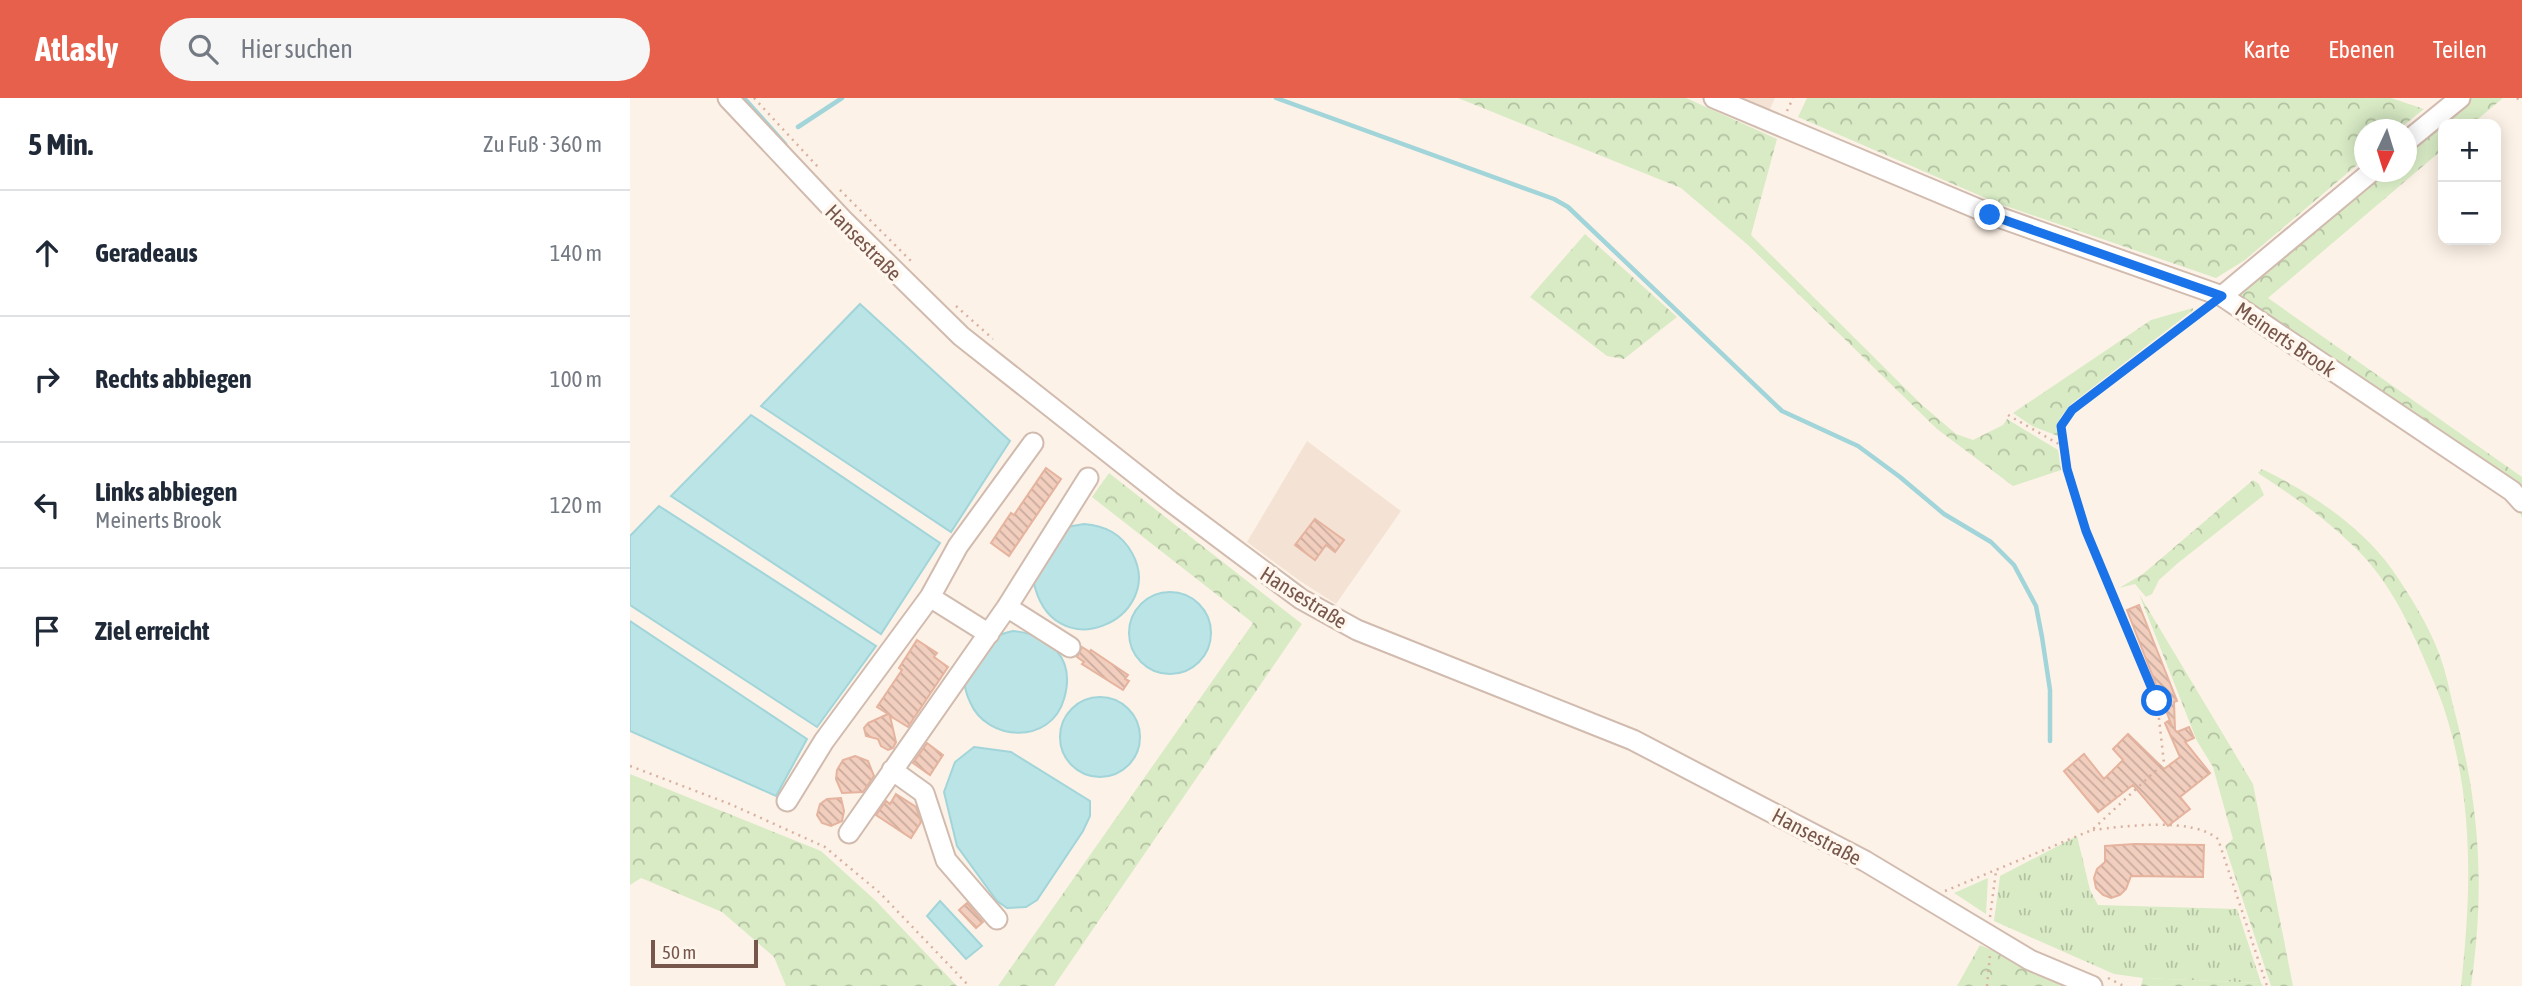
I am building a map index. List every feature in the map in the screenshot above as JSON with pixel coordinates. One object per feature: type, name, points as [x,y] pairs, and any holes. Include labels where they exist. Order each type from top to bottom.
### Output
[{"type":"street","name":"Hansestraße","points":[[728,98],[843,220],[961,336],[1179,509],[1301,600],[1357,630],[1592,723],[1653,750],[1988,929],[2031,960],[2092,986]]},
{"type":"street","name":"Meinerts Brook","points":[[1714,98],[1990,215],[2222,296],[2512,491],[2522,502]]},
{"type":"street","points":[[2417,133],[2460,98]]},
{"type":"street","points":[[2222,296],[2359,182]]},
{"type":"street","points":[[787,801],[824,741],[930,597],[958,545],[1034,443]]},
{"type":"street","points":[[849,833],[989,634],[1088,478]]},
{"type":"street","points":[[930,597],[989,634]]},
{"type":"street","points":[[1007,607],[1070,647]]},
{"type":"street","points":[[892,770],[924,793],[946,860],[998,919]]},
{"type":"path","points":[[754,98],[820,169]]},
{"type":"path","points":[[2517,98],[2522,103]]},
{"type":"path","points":[[838,189],[919,270]]},
{"type":"path","points":[[2092,830],[2164,763],[2157,701],[2086,531],[2067,469],[2061,426],[2072,410],[2222,296]]},
{"type":"path","points":[[953,303],[996,341]]},
{"type":"path","points":[[2008,415],[2064,447]]},
{"type":"path","points":[[630,766],[730,804],[825,847],[880,893],[969,986]]},
{"type":"path","points":[[1942,892],[2092,830],[2143,824],[2207,830],[2218,839],[2267,986]]},
{"type":"path","points":[[1987,986],[1990,962],[1988,929],[1996,870]]},
{"type":"shaded area","points":[[1714,98],[1775,98],[1765,120]]},
{"type":"shaded area","points":[[1307,441],[1401,511],[1336,604],[1247,542]]},
{"type":"green space","points":[[1458,98],[1686,98],[1777,139],[1751,235],[1921,404],[1956,434],[1973,440],[2003,425],[2007,419],[2058,450],[2061,470],[2013,486],[1937,429],[1748,245],[1681,188]]},
{"type":"green space","points":[[1807,98],[2391,98],[2424,109],[2412,119],[2354,119],[2354,167],[2245,260],[2216,278],[1997,203],[1798,117]]},
{"type":"green space","points":[[2460,98],[2503,98],[2478,119],[2438,119],[2438,153],[2417,171],[2417,134]]},
{"type":"green space","points":[[2359,182],[2404,182],[2268,298],[2522,477],[2522,518],[2512,491],[2222,296]]},
{"type":"green space","points":[[1585,234],[1677,317],[1624,359],[1607,356],[1530,297]]},
{"type":"green space","points":[[2193,308],[2071,404],[2060,418],[2058,436],[2032,426],[2013,413],[2151,320]]},
{"type":"green space","points":[[2262,469],[2298,488],[2332,511],[2378,552],[2398,578],[2436,645],[2445,670],[2463,748],[2475,815],[2479,882],[2471,986],[2461,986],[2467,919],[2466,818],[2456,751],[2436,686],[2404,616],[2375,570],[2328,523],[2258,473]]},
{"type":"green space","points":[[1109,473],[1302,624],[1054,986],[998,986],[1253,623],[1092,497]]},
{"type":"green space","points":[[2253,480],[2259,484],[2264,495],[2178,563],[2159,580],[2152,594],[2146,597],[2135,584],[2119,588],[2143,574]]},
{"type":"green space","points":[[2139,594],[2253,784],[2293,986],[2271,986],[2225,846],[2233,839],[2213,767],[2197,741]]},
{"type":"green space","points":[[630,774],[821,851],[876,901],[957,986],[786,986],[774,957],[722,912],[641,878],[630,885]]},
{"type":"green space","points":[[2077,836],[2090,890],[2098,905],[2237,909],[2261,983],[2143,978],[2114,974],[1994,921],[2000,876]]},
{"type":"green space","points":[[1988,878],[1986,914],[1954,893]]},
{"type":"green space","points":[[1980,945],[2070,986],[1957,986]]},
{"type":"green space","points":[[2143,978],[2261,983],[2263,986],[2141,986]]},
{"type":"water","points":[[860,304],[1010,441],[951,532],[761,406]]},
{"type":"water","points":[[751,415],[940,543],[881,634],[671,496]]},
{"type":"water","points":[[659,506],[876,646],[817,727],[630,605],[630,536]]},
{"type":"water","points":[[1084,524],[1106,529],[1123,540],[1132,553],[1139,577],[1134,598],[1121,615],[1103,626],[1082,629],[1061,624],[1044,608],[1033,579],[1067,527]]},
{"type":"water","points":[[1170,592],[1186,595],[1199,604],[1208,617],[1211,633],[1208,649],[1199,662],[1186,671],[1170,674],[1154,671],[1141,662],[1132,649],[1129,633],[1132,617],[1141,604],[1154,595]]},
{"type":"water","points":[[630,621],[807,739],[776,796],[630,731]]},
{"type":"water","points":[[1013,631],[1039,638],[1057,652],[1063,661],[1067,685],[1057,714],[1046,725],[1033,731],[1018,733],[990,725],[978,715],[969,699],[965,683],[967,672],[992,640]]},
{"type":"water","points":[[1100,697],[1115,700],[1128,709],[1137,722],[1140,737],[1137,752],[1128,765],[1115,774],[1100,777],[1085,774],[1072,765],[1063,752],[1060,737],[1063,722],[1072,709],[1085,700]]},
{"type":"water","points":[[974,747],[1011,752],[1090,801],[1090,816],[1083,831],[1037,900],[1026,907],[1007,908],[997,901],[957,846],[944,792],[955,762]]},
{"type":"water","points":[[940,901],[982,946],[966,959],[927,916]]},
{"type":"building","points":[[1046,468],[1061,479],[1009,556],[991,543]]},
{"type":"building","points":[[1315,519],[1344,540],[1335,552],[1326,545],[1315,560],[1295,545]]},
{"type":"building","points":[[2139,605],[2177,701],[2174,702],[2175,730],[2177,732],[2189,727],[2194,738],[2185,742],[2210,773],[2180,797],[2190,809],[2168,826],[2133,785],[2098,812],[2064,771],[2084,754],[2104,779],[2123,760],[2113,749],[2128,734],[2164,769],[2180,757],[2165,723],[2168,721],[2172,726],[2127,610]]},
{"type":"building","points":[[917,640],[937,653],[934,657],[948,667],[908,727],[890,716],[896,742],[893,748],[888,750],[881,746],[878,739],[866,736],[864,728],[868,723],[888,714],[877,707],[902,670],[899,668]]},
{"type":"building","points":[[1082,647],[1090,652],[1091,650],[1128,675],[1125,679],[1129,681],[1123,690],[1082,664],[1084,662],[1077,657]]},
{"type":"building","points":[[927,743],[943,755],[930,775],[913,763]]},
{"type":"building","points":[[855,756],[868,761],[874,776],[863,792],[842,793],[836,779],[837,770],[843,760]]},
{"type":"building","points":[[896,794],[916,807],[921,822],[911,838],[876,815],[886,801],[890,804]]},
{"type":"building","points":[[841,798],[844,811],[842,821],[831,826],[822,823],[817,815],[820,804],[827,799]]},
{"type":"building","points":[[2204,845],[2203,877],[2131,876],[2126,889],[2120,895],[2111,898],[2103,895],[2096,888],[2094,878],[2097,869],[2105,862],[2105,846]]},
{"type":"building","points":[[967,903],[983,922],[976,928],[959,910]]},
{"type":"waterway","points":[[744,98],[785,144]]},
{"type":"waterway","points":[[798,127],[842,98]]},
{"type":"waterway","points":[[1276,98],[1554,199],[1568,207],[1782,411],[1858,446],[1944,514],[1991,542],[2014,565],[2036,606],[2050,690],[2050,741]]},
{"type":"route","points":[[1990,215],[2222,296],[2072,410],[2061,426],[2067,469],[2086,531],[2157,701]]}]
